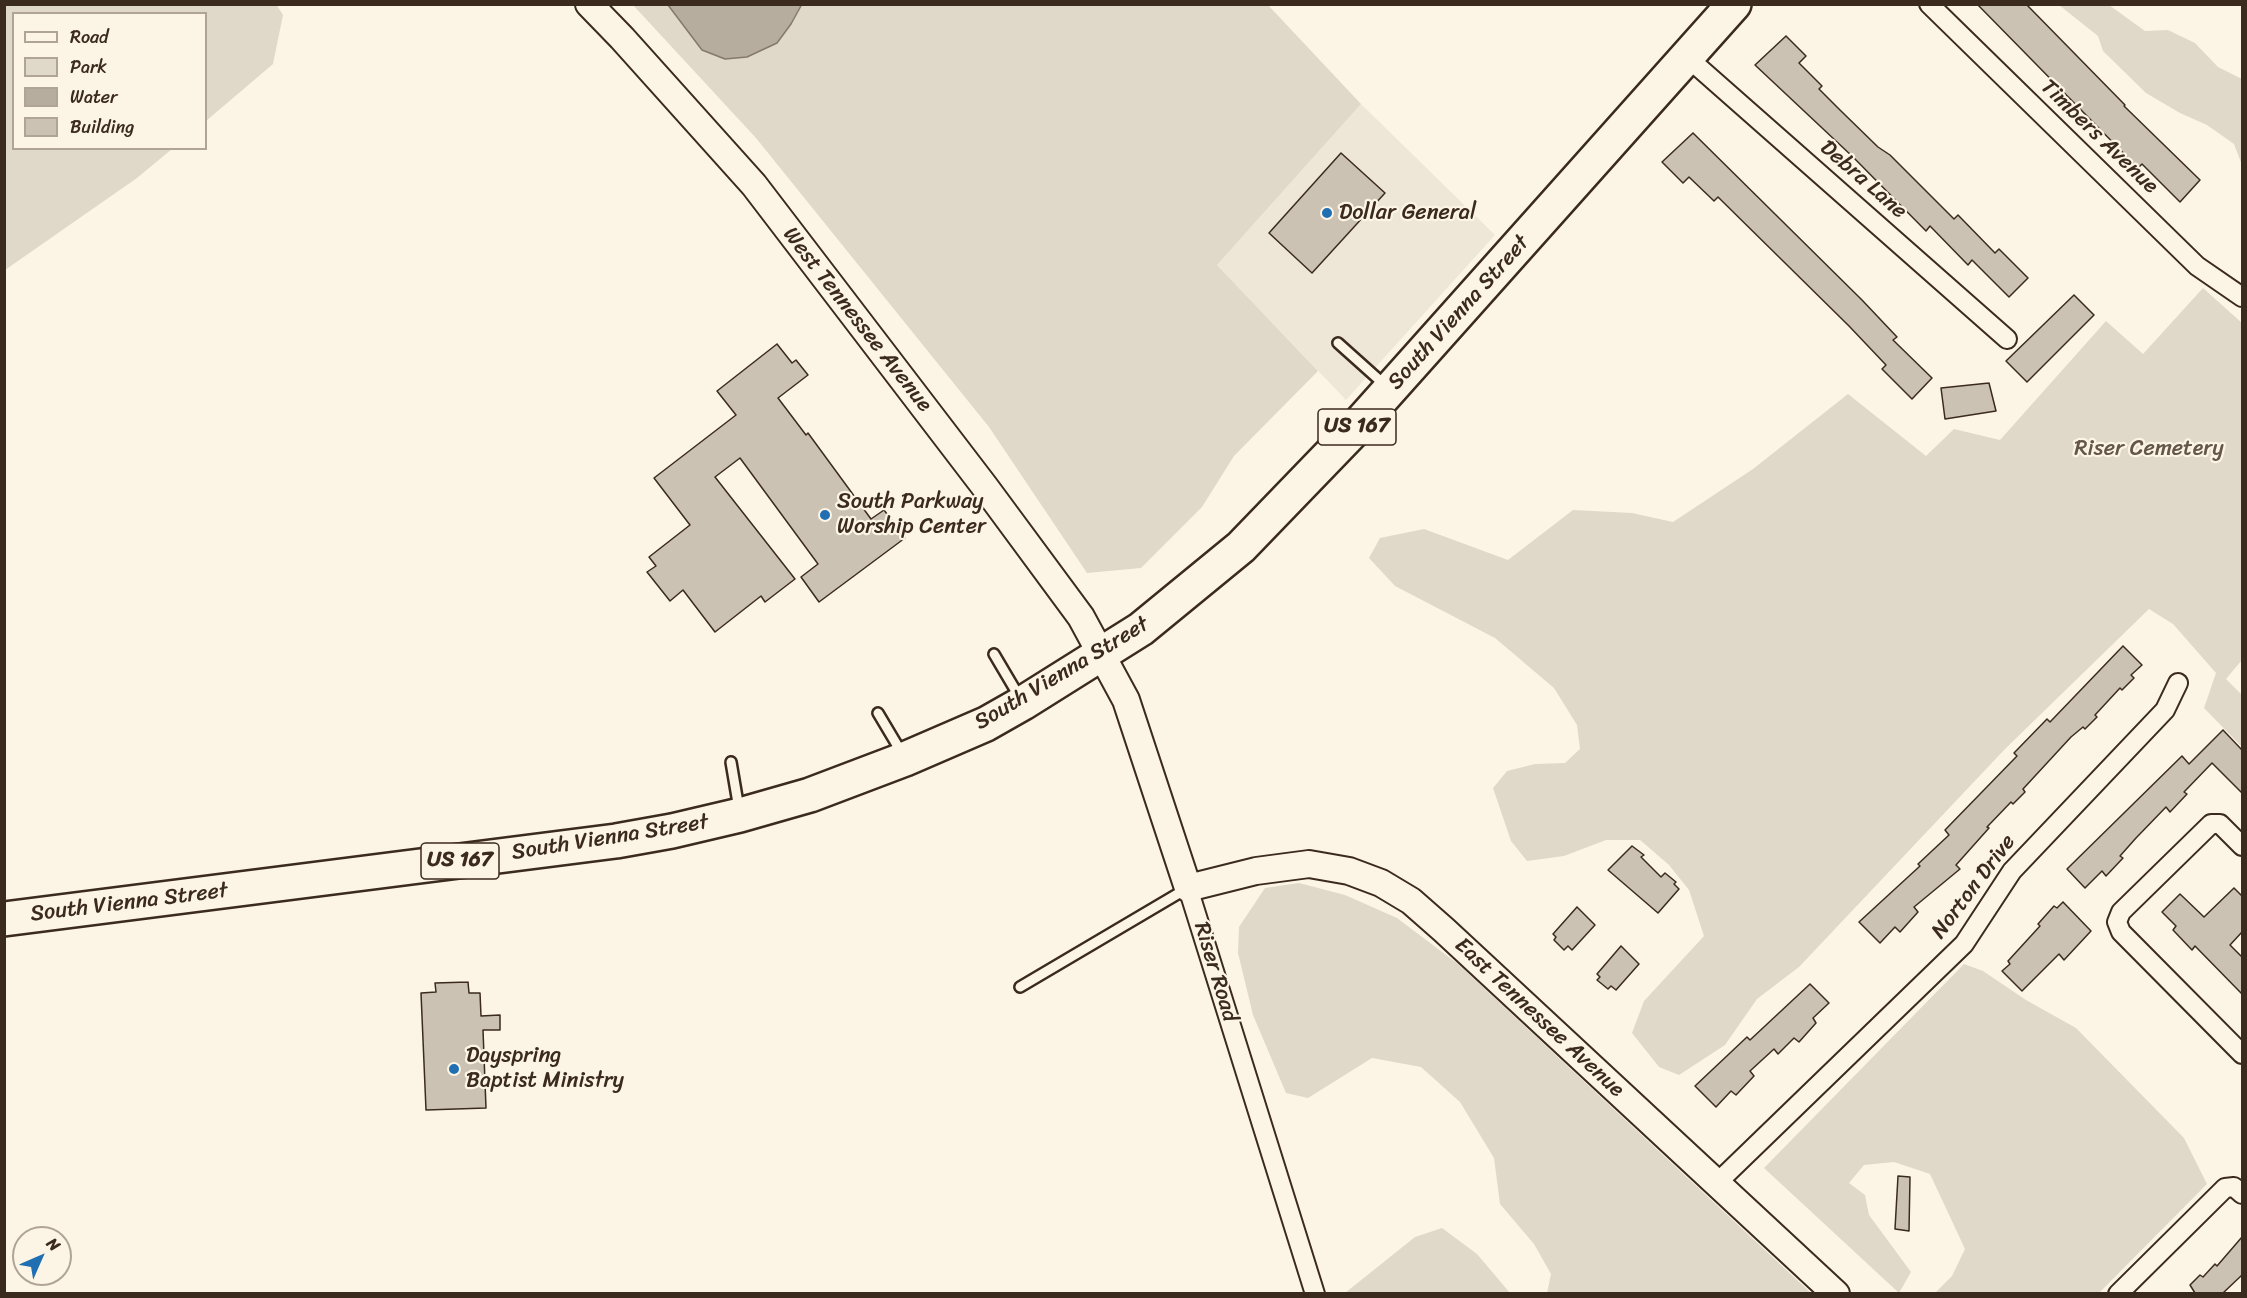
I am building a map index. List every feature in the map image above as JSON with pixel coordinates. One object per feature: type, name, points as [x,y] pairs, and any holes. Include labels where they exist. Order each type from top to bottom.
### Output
[{"type":"highway","name":"South Vienna Street","points":[[4,919],[672,831],[810,795],[905,759],[986,724],[1141,629],[1241,547],[1295,494],[1734,4]]},
{"type":"main road","name":"West Tennessee Avenue","points":[[589,4],[753,185],[992,496],[1081,617],[1102,655]]},
{"type":"main road","name":"Riser Road","points":[[1102,655],[1126,700],[1188,888]]},
{"type":"main road","name":"East Tennessee Avenue","points":[[1188,888],[1256,871],[1309,864],[1349,871],[1381,883],[1411,901],[1836,1293]]},
{"type":"street","name":"Timbers Avenue","points":[[1929,4],[2197,266],[2242,297]]},
{"type":"street","name":"Debra Lane","points":[[1687,57],[2007,339]]},
{"type":"street","name":"Norton Drive","points":[[1717,1184],[1964,944],[2012,871],[2165,710],[2178,683]]},
{"type":"street","points":[[2242,846],[2220,824],[2211,824],[2121,912],[2117,922],[2121,932],[2242,1054]]},
{"type":"street","name":"Riser Road","points":[[1188,888],[1315,1293]]},
{"type":"street","points":[[2118,1293],[2224,1188],[2234,1187],[2242,1194]]},
{"type":"lane","points":[[1338,344],[1390,389]]},
{"type":"lane","points":[[994,654],[1023,703]]},
{"type":"lane","points":[[878,712],[905,759]]},
{"type":"lane","points":[[731,762],[740,815]]},
{"type":"lane","points":[[1020,987],[1188,888]]},
{"type":"shaded area","points":[[1361,104],[1495,235],[1346,400],[1217,265]]},
{"type":"green space","points":[[5,4],[276,4],[283,15],[273,64],[207,120],[207,12],[12,12],[12,150],[171,150],[137,178],[5,270]]},
{"type":"green space","points":[[633,5],[668,5],[677,18],[791,24],[802,5],[1268,5],[1361,104],[1217,265],[1318,371],[1234,456],[1202,507],[1141,568],[1087,573],[989,427],[756,138]]},
{"type":"green space","points":[[2059,5],[2109,5],[2145,31],[2168,30],[2195,43],[2218,67],[2242,79],[2242,165],[2234,144],[2207,125],[2180,113],[2146,93],[2103,51],[2098,36]]},
{"type":"green space","name":"Riser Cemetery","points":[[2203,288],[2242,323],[2242,660],[2226,679],[2242,695],[2242,747],[2204,708],[2216,673],[2173,624],[2149,609],[2005,749],[1799,967],[1757,999],[1725,1045],[1679,1075],[1659,1067],[1632,1033],[1644,1001],[1704,936],[1689,890],[1669,865],[1640,840],[1606,840],[1564,856],[1527,861],[1511,841],[1493,788],[1507,771],[1535,764],[1565,763],[1580,749],[1577,725],[1554,688],[1495,638],[1395,586],[1369,558],[1380,538],[1424,529],[1508,560],[1573,510],[1632,513],[1673,522],[1753,469],[1848,394],[1926,456],[1954,429],[2000,440],[2106,321],[2143,354]]},
{"type":"green space","points":[[1299,883],[1345,895],[1397,918],[1458,964],[1811,1293],[1547,1293],[1551,1274],[1534,1244],[1500,1204],[1494,1158],[1460,1102],[1421,1067],[1372,1058],[1308,1098],[1286,1093],[1253,1015],[1238,953],[1239,927],[1265,888]]},
{"type":"green space","points":[[1964,964],[1983,971],[2026,1000],[2076,1028],[2184,1138],[2207,1184],[2099,1293],[1935,1293],[1952,1276],[1965,1249],[1930,1174],[1894,1162],[1864,1165],[1849,1183],[1865,1195],[1869,1215],[1911,1272],[1899,1293],[1764,1168]]},
{"type":"green space","points":[[1442,1228],[1477,1254],[1510,1293],[1345,1293],[1415,1237]]},
{"type":"water","points":[[802,4],[777,43],[747,57],[725,59],[702,50],[668,5]]},
{"type":"building","points":[[1977,4],[2026,4],[2124,106],[2200,180],[2180,202],[2142,164],[2138,168]]},
{"type":"building","points":[[1786,36],[1806,56],[1799,63],[1822,86],[1819,89],[1841,111],[1878,147],[1890,155],[1954,219],[1958,215],[1995,253],[1999,249],[2028,278],[2009,297],[1972,260],[1968,265],[1930,226],[1926,231],[1853,157],[1755,65]]},
{"type":"building","points":[[1693,133],[1862,300],[1897,337],[1893,340],[1932,378],[1912,399],[1882,369],[1886,365],[1849,326],[1718,197],[1714,201],[1689,177],[1683,183],[1662,162]]},
{"type":"building","name":"Dollar General","points":[[1341,153],[1385,193],[1312,273],[1269,233]]},
{"type":"building","points":[[2074,295],[2094,315],[2027,382],[2006,361]]},
{"type":"building","points":[[777,344],[792,363],[796,360],[808,375],[778,398],[806,435],[808,433],[871,519],[884,510],[905,538],[819,602],[801,577],[818,564],[740,458],[715,477],[795,579],[765,602],[761,596],[715,632],[683,590],[670,601],[647,572],[656,566],[649,557],[690,525],[654,478],[736,415],[717,391]]},
{"type":"building","points":[[1989,383],[1996,411],[1945,419],[1941,388]]},
{"type":"building","points":[[2123,646],[2142,665],[2131,675],[2134,678],[2122,690],[2120,688],[2085,729],[2083,727],[2071,737],[2023,789],[2025,792],[2013,804],[2011,802],[1987,827],[1989,828],[1956,865],[1960,869],[1914,907],[1918,912],[1900,932],[1895,927],[1880,943],[1859,922],[1920,866],[1918,864],[1949,835],[1945,830],[2017,756],[2014,753],[2047,719],[2050,722]]},
{"type":"building","points":[[2223,730],[2242,750],[2242,793],[2212,763],[2184,792],[2187,794],[2170,812],[2166,807],[2136,838],[2120,856],[2123,858],[2106,876],[2102,871],[2085,888],[2067,869],[2182,756],[2189,764]]},
{"type":"building","points":[[1632,846],[1644,855],[1641,857],[1661,877],[1665,873],[1676,882],[1674,884],[1679,889],[1658,913],[1608,870]]},
{"type":"building","points":[[2234,888],[2242,896],[2242,932],[2230,945],[2242,957],[2242,994],[2195,946],[2192,950],[2173,930],[2176,926],[2162,912],[2180,894],[2204,917]]},
{"type":"building","points":[[2063,902],[2091,931],[2064,960],[2059,954],[2022,991],[2002,971],[2010,964],[2008,961],[2040,926],[2038,924],[2054,906],[2057,908]]},
{"type":"building","points":[[1577,907],[1595,925],[1572,950],[1568,946],[1564,950],[1554,940],[1556,937],[1553,934]]},
{"type":"building","points":[[1621,946],[1639,964],[1616,990],[1611,986],[1608,989],[1597,980],[1600,977],[1597,974]]},
{"type":"building","name":"Dayspring Baptist Ministry","points":[[468,982],[469,993],[480,993],[481,1016],[500,1015],[500,1030],[483,1030],[486,1108],[426,1110],[421,993],[436,992],[435,983]]},
{"type":"building","points":[[1810,984],[1829,1003],[1813,1018],[1816,1023],[1799,1042],[1794,1038],[1778,1054],[1774,1049],[1750,1071],[1754,1076],[1736,1095],[1731,1091],[1716,1107],[1695,1086],[1747,1037],[1750,1040]]},
{"type":"building","points":[[1898,1176],[1910,1177],[1909,1231],[1895,1229]]},
{"type":"building","points":[[2242,1237],[2242,1275],[2223,1293],[2195,1293],[2190,1285],[2200,1275],[2203,1277],[2215,1264],[2217,1266]]},
{"type":"place","name":"Dollar General","points":[[1327,213]]},
{"type":"place","name":"South Parkway Worship Center","points":[[825,515]]},
{"type":"place","name":"Dayspring Baptist Ministry","points":[[454,1069]]}]
